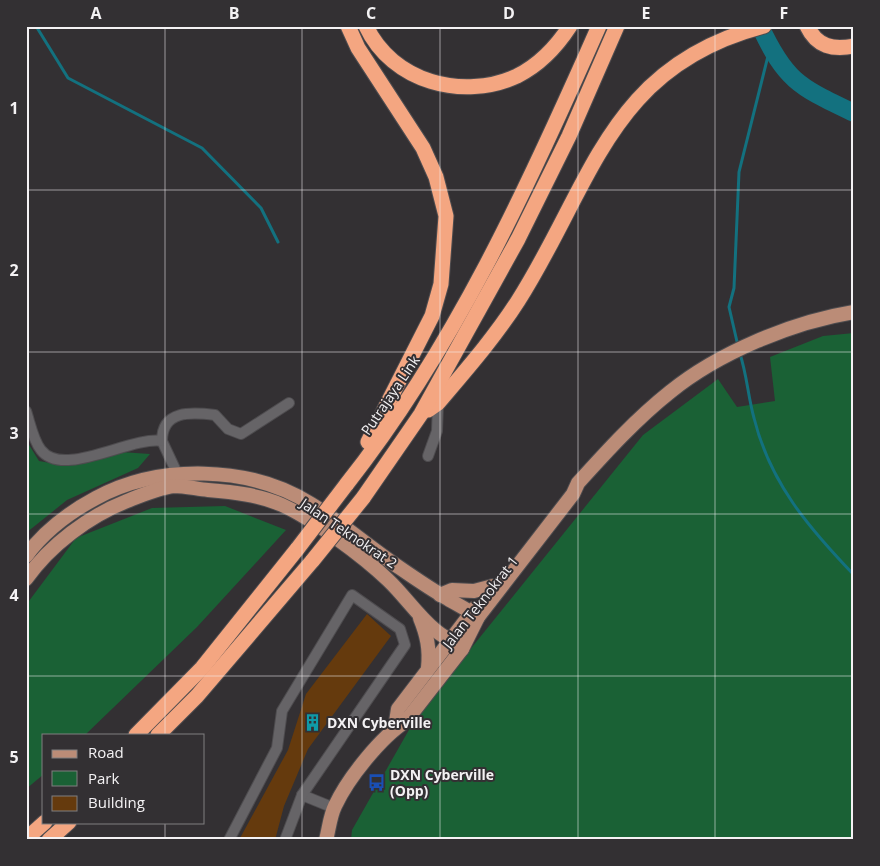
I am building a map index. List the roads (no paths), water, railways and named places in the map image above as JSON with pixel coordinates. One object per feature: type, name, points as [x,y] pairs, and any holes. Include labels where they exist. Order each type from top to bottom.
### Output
[{"type":"highway","points":[[348,26],[358,48],[423,148],[434,171],[446,216],[444,267],[432,316],[366,446],[363,463]]},
{"type":"highway","points":[[366,26],[373,40],[389,58],[408,72],[450,87],[496,83],[518,75],[546,57],[570,26]]},
{"type":"highway","name":"Putrajaya Link","points":[[137,734],[202,668],[298,548],[363,463],[456,325],[506,229],[555,126],[599,26]]},
{"type":"highway","points":[[159,734],[197,696],[313,560],[363,498],[421,414],[518,239],[569,136],[617,26]]},
{"type":"highway","points":[[421,414],[438,403],[518,301],[590,166],[626,111],[663,73],[705,47],[764,26]]},
{"type":"highway","points":[[807,26],[819,43],[838,49],[854,46]]},
{"type":"highway","points":[[26,839],[43,824]]},
{"type":"highway","points":[[49,840],[67,824]]},
{"type":"main road","name":"Jalan Teknokrat 1","points":[[326,840],[334,808],[346,786],[395,728],[406,721],[462,650],[475,614],[493,586],[568,489],[578,483],[639,418],[671,391],[717,361],[768,337],[854,312]]},
{"type":"main road","name":"Jalan Teknokrat 2","points":[[26,556],[53,525],[109,491],[146,478],[178,473],[224,476],[252,481],[309,503],[445,598],[475,614]]},
{"type":"main road","name":"Jalan Teknokrat 1","points":[[395,728],[398,709],[428,668],[451,639],[475,614],[573,494],[578,483]]},
{"type":"main road","name":"Jalan Teknokrat 2","points":[[26,579],[39,560],[90,520],[116,506],[161,489],[175,486],[225,491],[283,506],[356,553],[387,579],[435,630],[451,639],[462,650]]},
{"type":"main road","points":[[435,630],[445,628],[455,620],[454,607],[445,598],[452,590],[474,591],[493,586]]},
{"type":"main road","points":[[417,610],[428,643],[428,668]]},
{"type":"lane","points":[[178,473],[162,441],[162,430],[166,422],[178,416],[190,414],[215,415],[228,429],[241,434],[289,403]]},
{"type":"lane","points":[[428,456],[437,431],[438,403]]},
{"type":"lane","points":[[26,410],[36,443],[42,452],[54,460],[65,461],[131,444],[153,440],[162,441]]},
{"type":"lane","points":[[229,840],[277,748],[282,711],[352,595],[400,629],[404,644],[302,795],[285,840]]},
{"type":"lane","points":[[302,795],[334,808]]},
{"type":"waterway","points":[[36,26],[68,78],[202,148],[261,208],[278,242]]},
{"type":"waterway","points":[[760,26],[778,60],[796,81],[807,89],[854,113]]},
{"type":"waterway","points":[[738,346],[729,307],[734,288],[739,172],[770,48]]},
{"type":"waterway","points":[[740,354],[754,418],[770,463],[781,484],[807,522],[854,575]]},
{"type":"place","name":"DXN Cyberville","points":[[313,722]]},
{"type":"place","name":"DXN Cyberville (Opp)","points":[[376,782]]}]
